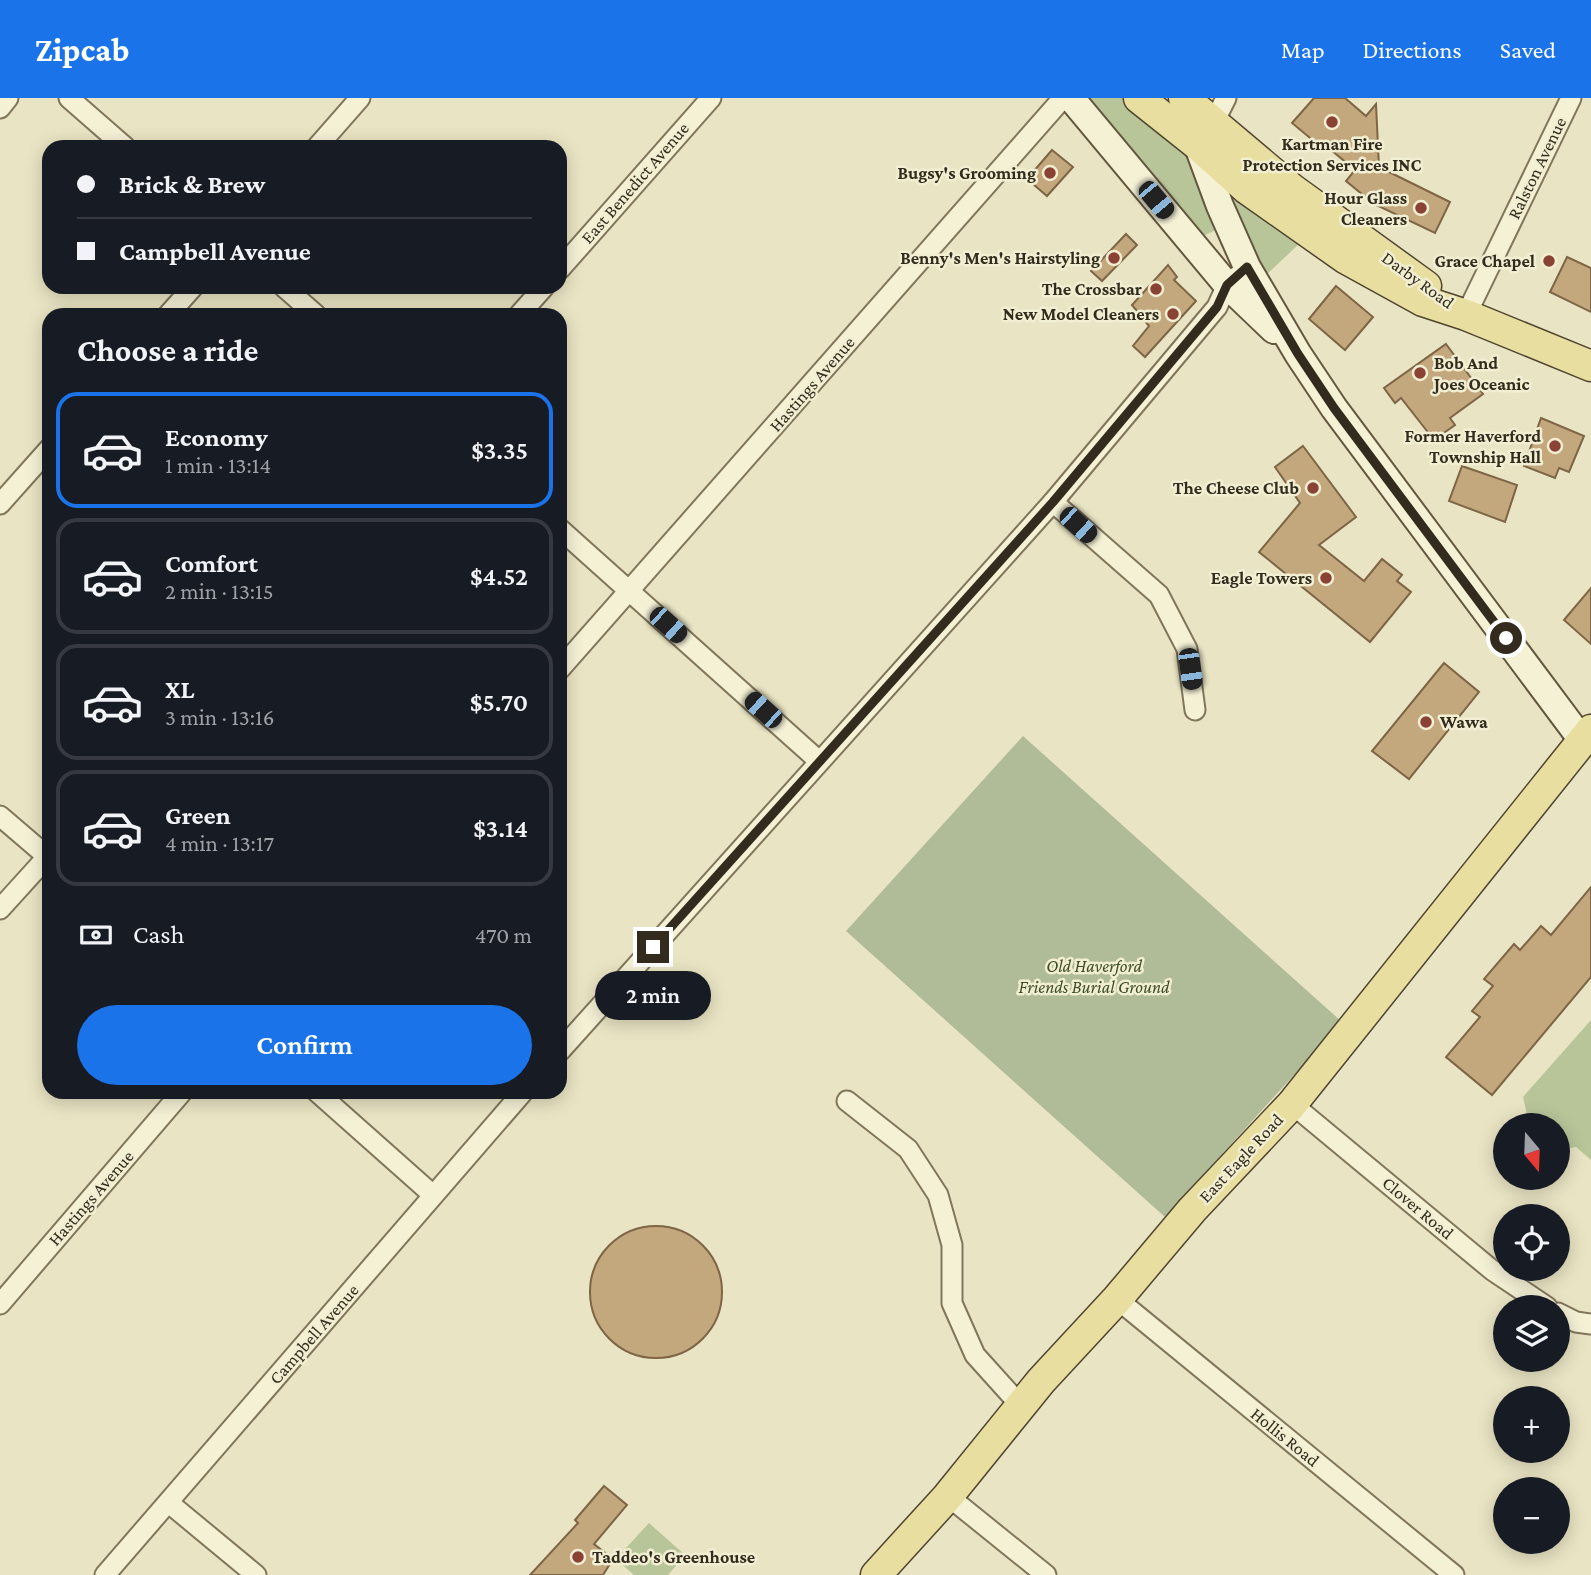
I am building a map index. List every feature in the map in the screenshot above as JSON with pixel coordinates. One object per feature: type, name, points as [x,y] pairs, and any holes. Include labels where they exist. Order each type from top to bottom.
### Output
[{"type":"main road","name":"Darby Road","points":[[1139,98],[1212,122]]},
{"type":"main road","name":"Darby Road","points":[[1184,98],[1292,189],[1466,315],[1591,366]]},
{"type":"main road","name":"East Eagle Road","points":[[877,1575],[948,1496],[1021,1406],[1192,1210],[1292,1104],[1588,743]]},
{"type":"street","points":[[0,108],[8,98]]},
{"type":"street","points":[[69,98],[117,140]]},
{"type":"street","points":[[323,140],[360,98]]},
{"type":"street","name":"East Benedict Avenue","points":[[567,261],[710,98]]},
{"type":"street","name":"Hastings Avenue","points":[[567,661],[1063,98]]},
{"type":"street","name":"Darby Road","points":[[1071,98],[1227,285],[1298,354]]},
{"type":"street","name":"Darby Road","points":[[1177,98],[1212,122],[1220,206],[1247,267],[1298,354],[1334,408],[1588,743]]},
{"type":"street","name":"Ralston Avenue","points":[[1466,315],[1572,98]]},
{"type":"street","points":[[567,1043],[1053,502],[1217,307],[1227,285],[1247,267]]},
{"type":"street","points":[[174,308],[187,294]]},
{"type":"street","points":[[292,294],[308,308]]},
{"type":"street","points":[[525,308],[538,294]]},
{"type":"street","points":[[0,504],[42,457]]},
{"type":"street","points":[[1053,502],[1158,595],[1187,649],[1195,710]]},
{"type":"street","points":[[567,535],[820,761]]},
{"type":"street","points":[[0,816],[42,852]]},
{"type":"street","points":[[0,909],[42,864]]},
{"type":"street","name":"Hastings Avenue","points":[[0,1304],[177,1099]]},
{"type":"street","points":[[325,1099],[433,1195]]},
{"type":"street","name":"Campbell Avenue","points":[[105,1575],[517,1099]]},
{"type":"street","points":[[847,1101],[908,1149],[937,1195],[953,1245],[952,1303],[975,1355],[1021,1406]]},
{"type":"street","name":"Clover Road","points":[[1292,1104],[1492,1270],[1529,1295]]},
{"type":"street","name":"Hollis Road","points":[[1117,1299],[1454,1575]]},
{"type":"street","points":[[1570,1319],[1591,1324]]},
{"type":"street","points":[[948,1496],[1046,1575]]},
{"type":"street","points":[[169,1503],[256,1575]]},
{"type":"green space","points":[[1086,98],[1127,98],[1191,151],[1218,229],[1201,237]]},
{"type":"green space","points":[[1224,185],[1301,242],[1265,276]]},
{"type":"green space","name":"Old Haverford Friends Burial Ground","points":[[1023,736],[1342,1022],[1165,1217],[846,931]]},
{"type":"green space","points":[[1591,1020],[1591,1160],[1576,1147],[1570,1148],[1570,1113],[1527,1113],[1523,1097]]},
{"type":"green space","points":[[649,1523],[685,1555],[668,1575],[634,1575],[616,1559]]},
{"type":"building","points":[[1314,98],[1345,98],[1366,116],[1376,104],[1379,167],[1450,202],[1435,233],[1374,204],[1346,181],[1355,170],[1292,123]]},
{"type":"building","name":"Bugsy's Grooming","points":[[1052,150],[1073,167],[1047,196],[1027,179]]},
{"type":"building","name":"Benny's Men's Hairstyling","points":[[1126,234],[1137,245],[1102,281],[1091,271]]},
{"type":"building","points":[[1567,257],[1591,268],[1591,312],[1550,292]]},
{"type":"building","points":[[1168,265],[1177,277],[1174,280],[1196,301],[1145,357],[1133,346],[1149,326],[1132,305]]},
{"type":"building","points":[[1336,286],[1373,317],[1345,350],[1309,319]]},
{"type":"building","points":[[1446,344],[1483,394],[1450,418],[1455,425],[1434,440],[1401,398],[1395,403],[1384,388]]},
{"type":"building","name":"Former Haverford Township Hall","points":[[1541,418],[1584,436],[1569,472],[1559,468],[1555,478],[1524,466]]},
{"type":"building","name":"Eagle Towers","points":[[1303,446],[1356,517],[1319,545],[1364,581],[1382,559],[1402,575],[1397,581],[1411,592],[1370,642],[1259,552],[1300,503],[1275,467]]},
{"type":"building","points":[[1462,466],[1517,485],[1505,522],[1449,501]]},
{"type":"building","points":[[1591,588],[1591,644],[1564,620]]},
{"type":"building","name":"Wawa","points":[[1444,663],[1479,692],[1409,779],[1372,751]]},
{"type":"building","points":[[1591,887],[1591,977],[1492,1095],[1446,1057],[1480,1017],[1472,1011],[1493,986],[1484,979],[1514,944],[1520,950],[1541,926],[1551,935]]},
{"type":"building","points":[[656,1226],[681,1231],[703,1245],[717,1267],[722,1292],[717,1317],[703,1339],[681,1353],[656,1358],[631,1353],[609,1339],[595,1317],[590,1292],[595,1267],[609,1245],[631,1231]]},
{"type":"building","points":[[604,1486],[627,1505],[594,1544],[613,1559],[603,1575],[530,1575],[578,1523],[575,1520]]},
{"type":"place","name":"Kartman Fire Protection Services INC","points":[[1332,122]]},
{"type":"place","name":"Bugsy's Grooming","points":[[1050,173]]},
{"type":"place","name":"Hour Glass Cleaners","points":[[1421,208]]},
{"type":"place","name":"Benny's Men's Hairstyling","points":[[1114,258]]},
{"type":"place","name":"Grace Chapel","points":[[1549,261]]},
{"type":"place","name":"The Crossbar","points":[[1156,289]]},
{"type":"place","name":"New Model Cleaners","points":[[1173,314]]},
{"type":"place","name":"Bob And Joes Oceanic","points":[[1420,373]]},
{"type":"place","name":"Former Haverford Township Hall","points":[[1555,446]]},
{"type":"place","name":"The Cheese Club","points":[[1313,488]]},
{"type":"place","name":"Eagle Towers","points":[[1326,578]]},
{"type":"place","name":"Wawa","points":[[1426,722]]},
{"type":"place","name":"Taddeo's Greenhouse","points":[[578,1557]]},
{"type":"route","points":[[653,947],[1053,502],[1217,307],[1227,285],[1247,267],[1298,354],[1334,408],[1506,638]]}]
